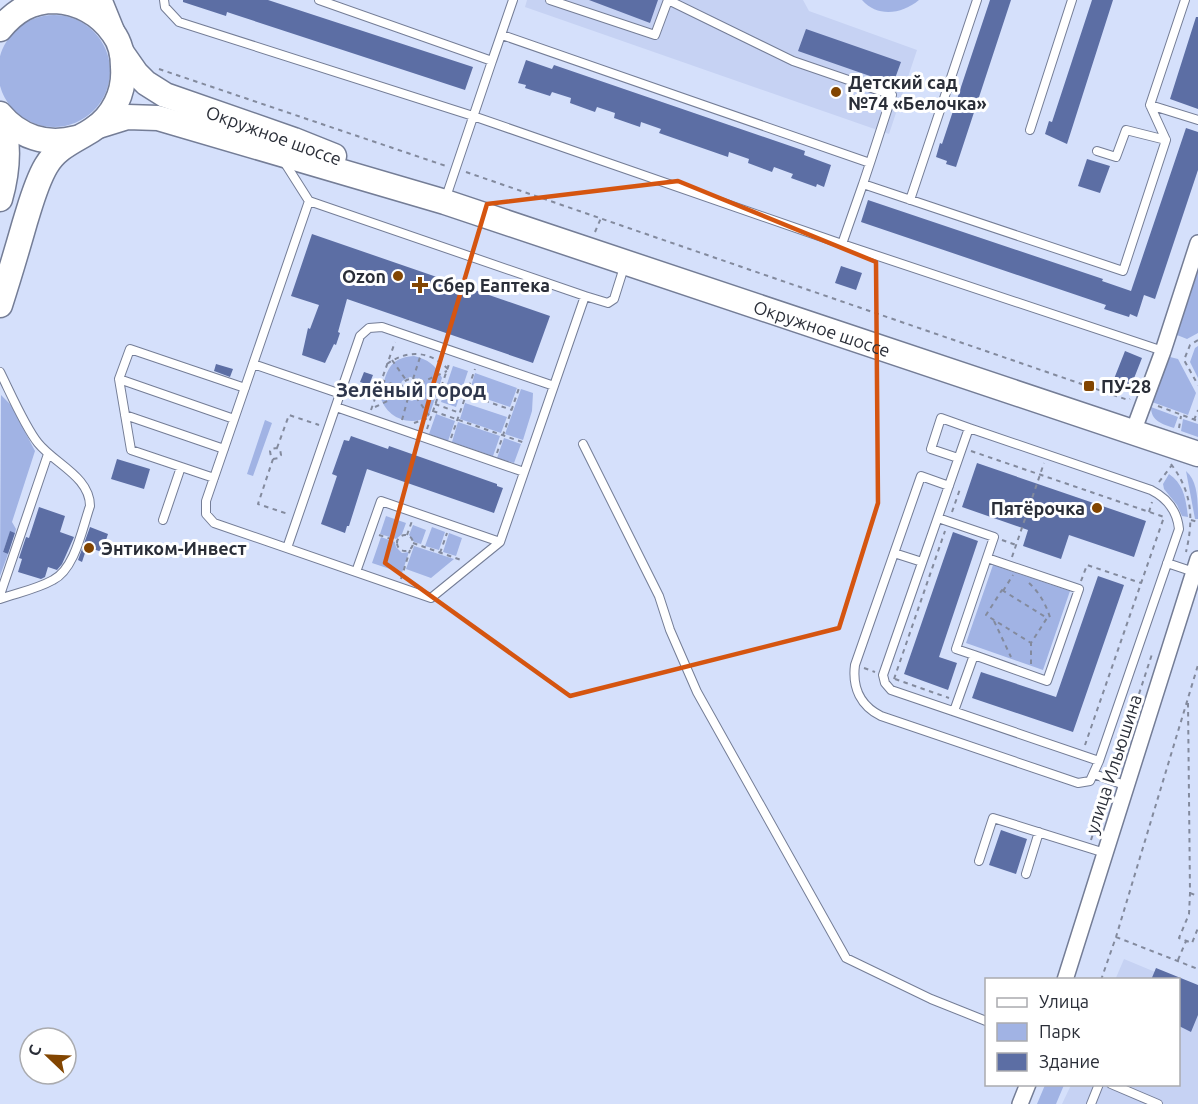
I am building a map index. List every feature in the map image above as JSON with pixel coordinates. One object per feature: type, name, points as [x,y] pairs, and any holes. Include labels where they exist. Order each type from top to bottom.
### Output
[{"type":"main road","points":[[0,305],[40,177],[54,154],[89,131],[112,110],[120,94],[124,73],[118,42],[101,0]]},
{"type":"main road","points":[[0,29],[17,13],[34,2]]},
{"type":"main road","name":"Окружное шоссе","points":[[34,2],[56,2],[80,7],[102,20],[136,73],[146,83],[165,95],[294,140],[445,202]]},
{"type":"main road","points":[[1,115],[11,126],[38,139],[61,141],[89,131]]},
{"type":"main road","points":[[1,115],[5,128],[7,151],[6,173],[1,196]]},
{"type":"main road","name":"Окружное шоссе","points":[[89,131],[127,117],[158,118],[445,202],[1198,454]]},
{"type":"street","points":[[1133,432],[1163,351],[1198,243]]},
{"type":"street","name":"улица Ильюшина","points":[[1066,978],[1127,786],[1191,566]]},
{"type":"street","points":[[1020,1104],[1027,1086]]},
{"type":"lane","points":[[164,0],[165,7],[179,22],[473,116],[842,244],[1163,351]]},
{"type":"lane","points":[[319,0],[492,61]]},
{"type":"lane","points":[[445,202],[513,0]]},
{"type":"lane","points":[[550,0],[655,35],[668,0],[794,61],[892,95],[842,244]]},
{"type":"lane","points":[[910,200],[977,0]]},
{"type":"lane","points":[[1030,130],[1072,0]]},
{"type":"lane","points":[[863,184],[1123,271],[1166,140],[1150,105],[1185,0]]},
{"type":"lane","points":[[502,35],[870,163]]},
{"type":"lane","points":[[1150,105],[1198,120]]},
{"type":"lane","points":[[1096,151],[1116,157],[1126,130],[1166,140]]},
{"type":"lane","points":[[280,155],[309,201],[585,296],[608,303],[614,299],[626,263]]},
{"type":"lane","points":[[309,201],[206,501],[206,514],[214,523],[431,598],[500,542],[585,296]]},
{"type":"lane","points":[[287,548],[360,336],[364,331],[378,326],[554,386]]},
{"type":"lane","points":[[214,478],[131,450],[119,379],[130,349],[245,388]]},
{"type":"lane","points":[[253,364],[341,394]]},
{"type":"lane","points":[[0,372],[36,441],[84,485],[89,494],[90,506],[72,560],[66,570],[52,581],[0,597]]},
{"type":"lane","points":[[119,379],[234,419]]},
{"type":"lane","points":[[336,407],[524,472]]},
{"type":"lane","points":[[125,415],[224,449]]},
{"type":"lane","points":[[949,486],[921,476],[855,666],[854,680],[862,702],[881,716],[1078,783],[1087,783],[1094,774],[1099,761],[1179,529],[1178,522],[1170,504],[1158,494],[941,418],[931,449],[958,459]]},
{"type":"lane","points":[[969,428],[883,675],[885,683],[891,690],[1099,761]]},
{"type":"lane","points":[[583,444],[659,596],[670,630],[697,692],[846,958],[931,999],[985,1020]]},
{"type":"lane","points":[[0,597],[48,454]]},
{"type":"lane","points":[[163,520],[182,467]]},
{"type":"lane","points":[[356,572],[381,501],[500,542]]},
{"type":"lane","points":[[938,518],[994,537],[956,649],[1047,681],[1078,589],[987,558]]},
{"type":"lane","points":[[894,553],[922,562]]},
{"type":"lane","points":[[1167,563],[1191,566]]},
{"type":"lane","points":[[954,711],[974,655]]},
{"type":"lane","points":[[1094,774],[1127,786]]},
{"type":"lane","points":[[979,861],[993,818],[1106,853]]},
{"type":"lane","points":[[1026,874],[1039,832]]},
{"type":"lane","points":[[1091,1104],[1098,1086]]},
{"type":"lane","points":[[1116,1086],[1158,1104]]},
{"type":"path","points":[[156,68],[1128,399],[1135,398],[1196,420],[1198,410]]},
{"type":"path","points":[[368,418],[398,332]]},
{"type":"path","points":[[1198,340],[1190,345],[1184,360],[1198,385]]},
{"type":"path","points":[[424,438],[453,352]]},
{"type":"path","points":[[387,364],[407,354],[421,354],[436,359],[447,370]]},
{"type":"path","points":[[414,379],[421,354]]},
{"type":"path","points":[[392,360],[406,380]]},
{"type":"path","points":[[448,446],[478,360]]},
{"type":"path","points":[[420,383],[447,370]]},
{"type":"path","points":[[494,462],[523,376]]},
{"type":"path","points":[[406,380],[414,379],[420,383],[421,392]]},
{"type":"path","points":[[381,380],[402,387]]},
{"type":"path","points":[[406,380],[402,387],[403,394],[408,398],[416,397],[421,392]]},
{"type":"path","points":[[442,386],[512,410]]},
{"type":"path","points":[[421,392],[437,398]]},
{"type":"path","points":[[375,407],[403,394]]},
{"type":"path","points":[[416,397],[430,417]]},
{"type":"path","points":[[401,423],[408,398]]},
{"type":"path","points":[[435,404],[460,413]]},
{"type":"path","points":[[433,411],[533,446]]},
{"type":"path","points":[[273,459],[281,455],[278,448],[289,415],[328,429]]},
{"type":"path","points":[[1180,431],[1181,415]]},
{"type":"path","points":[[278,448],[270,452],[273,459],[258,504],[298,518]]},
{"type":"path","points":[[962,448],[1164,517],[1082,755]]},
{"type":"path","points":[[1168,461],[1185,485],[1191,520],[1191,566]]},
{"type":"path","points":[[1161,477],[1172,465]]},
{"type":"path","points":[[1009,566],[1041,475]]},
{"type":"path","points":[[891,690],[962,481]]},
{"type":"path","points":[[407,536],[415,513]]},
{"type":"path","points":[[1191,520],[1198,522]]},
{"type":"path","points":[[440,553],[450,525]]},
{"type":"path","points":[[370,532],[398,541]]},
{"type":"path","points":[[407,536],[400,537],[397,546],[402,551],[406,551],[412,545]]},
{"type":"path","points":[[398,586],[412,545],[410,537],[407,536]]},
{"type":"path","points":[[994,537],[1016,545]]},
{"type":"path","points":[[412,545],[472,564]]},
{"type":"path","points":[[1078,589],[1087,565],[1141,583]]},
{"type":"path","points":[[1020,575],[1015,572],[986,615],[1031,643]]},
{"type":"path","points":[[1025,579],[1035,588],[1048,608],[1051,621]]},
{"type":"path","points":[[1003,591],[1047,618],[1031,643],[1031,675]]},
{"type":"path","points":[[992,619],[1016,670]]},
{"type":"path","points":[[1089,848],[1156,645]]},
{"type":"path","points":[[1102,978],[1198,665]]},
{"type":"path","points":[[1188,700],[1190,892],[1189,914],[1179,938],[1192,943],[1198,928]]},
{"type":"path","points":[[1190,892],[1198,896]]},
{"type":"path","points":[[1116,937],[1198,969]]},
{"type":"path","points":[[1178,961],[1186,941]]},
{"type":"highlighted area","points":[[678,181],[876,262],[878,503],[839,628],[570,696],[385,563],[433,385],[487,204]]},
{"type":"shaded area","name":"Детский сад №74 «Белочка»","points":[[527,0],[803,0],[809,11],[917,50],[889,134],[525,7]]},
{"type":"shaded area","points":[[1124,959],[1170,978],[1116,978]]},
{"type":"shaded area","points":[[1180,982],[1198,990],[1198,1104],[1062,1104],[1071,1086],[1180,1086]]},
{"type":"green space","points":[[862,0],[919,0],[898,11],[883,12],[868,6]]},
{"type":"green space","points":[[43,16],[65,16],[85,25],[100,40],[109,60],[109,82],[100,102],[85,117],[65,126],[43,126],[23,117],[8,102],[-1,82],[-1,60],[8,40],[23,25]]},
{"type":"green space","points":[[1198,271],[1198,333],[1187,339],[1177,335]]},
{"type":"green space","points":[[1198,346],[1198,378],[1190,362]]},
{"type":"green space","points":[[414,356],[427,361],[434,366],[442,378],[429,416],[414,421],[392,414],[380,395],[389,368],[393,363],[405,357]],"holes":[[[410,377],[419,380],[423,388],[420,397],[412,401],[403,398],[399,390],[402,381]]]},
{"type":"green space","points":[[1170,357],[1178,359],[1196,393],[1188,415],[1152,402]]},
{"type":"green space","points":[[453,366],[468,371],[456,407],[441,402]]},
{"type":"green space","points":[[475,373],[517,388],[510,407],[469,393]]},
{"type":"green space","points":[[521,389],[533,393],[532,411],[523,440],[505,434]]},
{"type":"green space","points":[[1,395],[11,405],[35,451],[12,522],[16,529],[15,533],[10,532],[3,552],[8,554],[0,576]]},
{"type":"green space","points":[[465,403],[507,417],[501,433],[460,419]]},
{"type":"green space","points":[[1151,407],[1178,417],[1174,428],[1155,419]]},
{"type":"green space","points":[[436,414],[455,421],[448,441],[429,434]]},
{"type":"green space","points":[[1183,419],[1198,424],[1198,437],[1181,431]]},
{"type":"green space","points":[[265,420],[272,423],[253,476],[247,474]]},
{"type":"green space","points":[[458,422],[500,436],[493,456],[452,442]]},
{"type":"green space","points":[[504,438],[521,444],[514,463],[497,458]]},
{"type":"green space","points":[[1186,471],[1195,486],[1198,519],[1195,519]]},
{"type":"green space","points":[[1169,474],[1181,488],[1188,517],[1182,516],[1177,505],[1164,489],[1163,484]]},
{"type":"green space","points":[[386,516],[406,523],[402,534],[396,539],[380,534]]},
{"type":"green space","points":[[413,525],[426,530],[421,544],[414,542],[409,535]]},
{"type":"green space","points":[[432,527],[445,532],[439,550],[425,546]]},
{"type":"green space","points":[[449,533],[462,538],[456,556],[443,552]]},
{"type":"green space","points":[[381,537],[395,542],[396,547],[402,553],[409,552],[402,573],[372,563]]},
{"type":"green space","points":[[414,546],[454,559],[431,578],[406,569]]},
{"type":"green space","points":[[993,565],[1070,591],[1043,670],[966,643]]},
{"type":"green space","points":[[1045,1086],[1064,1086],[1056,1104],[1037,1104]]},
{"type":"building","points":[[183,0],[268,0],[473,67],[465,90],[227,12],[226,16],[183,2]]},
{"type":"building","points":[[589,0],[658,0],[650,23]]},
{"type":"building","points":[[990,0],[1011,0],[956,167],[936,157]]},
{"type":"building","points":[[1092,0],[1113,0],[1067,144],[1045,134],[1049,121],[1052,122]]},
{"type":"building","points":[[1196,17],[1198,17],[1198,109],[1170,99]]},
{"type":"building","points":[[806,29],[901,62],[893,84],[798,51]]},
{"type":"building","points":[[526,60],[552,69],[554,65],[805,151],[804,155],[831,165],[824,187],[817,184],[816,187],[791,178],[793,174],[774,167],[772,172],[748,163],[749,159],[729,152],[728,157],[659,133],[661,129],[641,122],[640,127],[614,118],[615,113],[597,107],[595,112],[570,103],[571,98],[552,92],[550,96],[525,88],[526,85],[518,83]]},
{"type":"building","points":[[1186,128],[1198,132],[1198,170],[1155,299],[1144,295],[1137,317],[1130,314],[1129,317],[1104,309],[1106,305],[861,222],[868,200],[1103,279],[1102,281],[1131,291]]},
{"type":"building","points":[[1087,159],[1110,166],[1100,193],[1078,186]]},
{"type":"building","points":[[312,234],[550,316],[533,363],[347,299],[336,345],[334,344],[325,363],[302,355],[308,328],[310,329],[319,305],[291,296]]},
{"type":"building","points":[[841,266],[862,273],[856,290],[835,283]]},
{"type":"building","points":[[1125,351],[1142,358],[1129,391],[1112,384]]},
{"type":"building","points":[[216,364],[233,369],[230,377],[214,371]]},
{"type":"building","points":[[364,372],[373,375],[369,385],[360,382]]},
{"type":"building","points":[[351,436],[388,449],[389,446],[497,484],[503,488],[494,513],[367,469],[345,533],[321,524],[337,476],[332,474],[344,440],[349,441]]},
{"type":"building","points":[[117,459],[150,469],[144,489],[111,479]]},
{"type":"building","points":[[977,463],[1146,521],[1134,557],[1069,535],[1061,559],[1023,546],[1028,530],[962,507]]},
{"type":"building","points":[[39,507],[65,516],[60,532],[74,537],[62,564],[57,570],[48,567],[45,577],[41,579],[18,572],[22,559],[19,558],[26,537],[29,538]]},
{"type":"building","points":[[90,527],[108,534],[102,552],[87,547],[82,562],[78,560]]},
{"type":"building","points":[[10,531],[15,533],[8,554],[3,552]]},
{"type":"building","points":[[953,532],[978,541],[939,657],[957,663],[948,690],[904,674]]},
{"type":"building","points":[[1098,576],[1124,585],[1073,732],[972,698],[981,672],[1056,697]]},
{"type":"building","points":[[1001,830],[1027,839],[1016,874],[989,865]]},
{"type":"building","points":[[1156,968],[1198,985],[1198,1015],[1191,1032],[1180,1026],[1180,978],[1152,978]]},
{"type":"place","name":"Детский сад №74 «Белочка»","points":[[836,92]]},
{"type":"place","name":"Ozon","points":[[398,276]]},
{"type":"place","name":"Сбер Еаптека","points":[[420,285]]},
{"type":"place","name":"ПУ-28","points":[[1089,386]]},
{"type":"place","name":"Пятёрочка","points":[[1097,508]]},
{"type":"place","name":"Энтиком-Инвест","points":[[89,548]]},
{"type":"district","name":"Зелёный город","points":[[411,389]]}]
